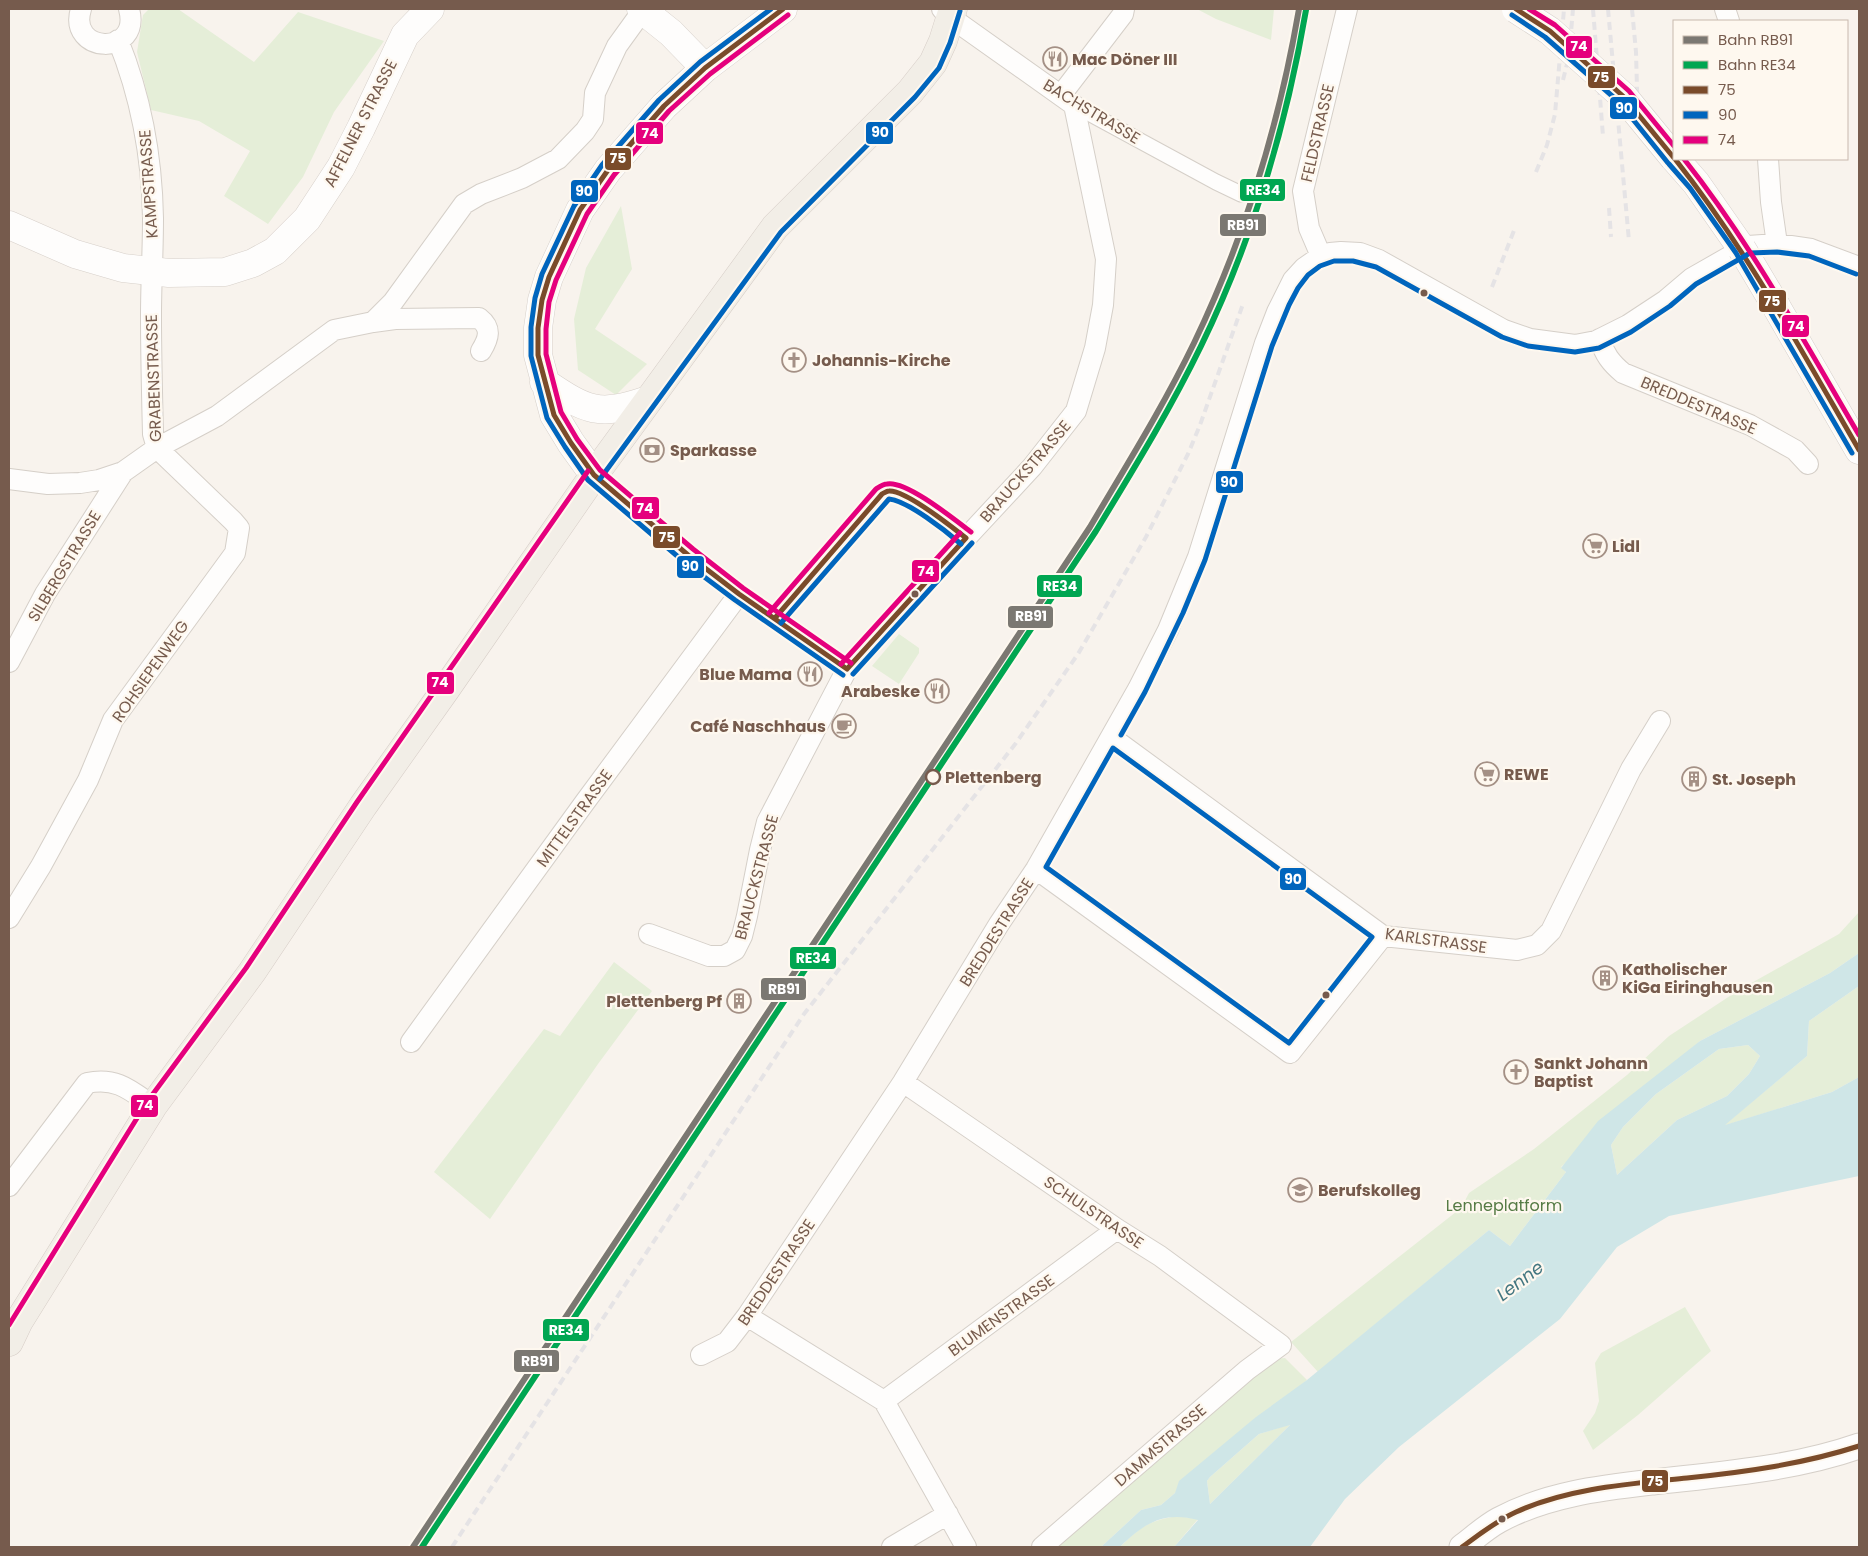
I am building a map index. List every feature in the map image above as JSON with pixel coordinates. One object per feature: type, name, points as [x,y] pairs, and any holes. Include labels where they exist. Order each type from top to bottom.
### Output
[{"type":"main road","name":"AFFELNER STRASSE","points":[[9,225],[60,248],[102,263],[152,272],[225,272],[253,263],[275,251],[307,219],[341,167],[405,35],[430,9]]},
{"type":"main road","points":[[594,475],[554,415],[538,355],[538,328],[542,300],[559,254],[580,210],[608,170],[658,113],[705,68],[783,9]]},
{"type":"main road","points":[[1516,9],[1550,31],[1624,97],[1673,156]]},
{"type":"main road","points":[[642,10],[671,33],[705,68]]},
{"type":"main road","points":[[9,1342],[19,1321],[153,1106],[252,972],[363,806],[594,475],[775,227],[910,92],[933,63],[943,41],[948,12]]},
{"type":"main road","points":[[1677,160],[1696,183],[1742,248],[1859,449]]},
{"type":"main road","points":[[544,382],[586,407],[603,410],[624,408],[648,400]]},
{"type":"street","points":[[81,9],[79,24],[84,35],[92,41],[107,44],[123,37],[130,24],[129,9]]},
{"type":"street","points":[[1067,100],[1124,9]]},
{"type":"street","name":"FELDSTRASSE","points":[[1321,256],[1309,228],[1303,191],[1346,9]]},
{"type":"street","points":[[374,322],[393,302],[464,204],[481,194],[522,178],[558,159],[585,131],[593,119],[595,94],[617,46],[642,10]]},
{"type":"street","name":"BACHSTRASSE","points":[[948,12],[1067,100],[1241,194]]},
{"type":"street","name":"KAMPSTRASSE","points":[[118,40],[134,86],[148,147],[153,217],[152,272]]},
{"type":"street","name":"BRAUCKSTRASSE","points":[[649,934],[709,956],[724,956],[735,950],[742,936],[748,916],[767,822],[847,669],[1032,467],[1076,411],[1095,348],[1103,305],[1106,259],[1067,100]]},
{"type":"street","points":[[1768,160],[1771,202],[1777,244]]},
{"type":"street","name":"BREDDESTRASSE","points":[[701,1355],[727,1342],[747,1316],[904,1082],[999,924],[1036,868],[1111,737],[1168,630],[1198,557],[1265,343],[1277,312],[1293,280],[1304,268],[1321,256],[1342,252],[1360,253],[1379,260],[1504,330],[1530,339],[1576,345],[1600,339],[1628,325],[1666,300],[1692,278],[1748,246],[1777,244],[1811,250],[1859,267]]},
{"type":"street","name":"GRABENSTRASSE","points":[[9,479],[48,484],[80,483],[99,480],[123,472],[157,448],[153,434],[151,366],[152,272]]},
{"type":"street","points":[[157,448],[217,416],[334,330],[395,319],[479,318],[489,330],[487,342],[482,351]]},
{"type":"street","name":"BREDDESTRASSE","points":[[1600,339],[1603,349],[1611,362],[1623,373],[1750,425],[1795,450],[1808,464]]},
{"type":"street","name":"ROHSIEPENWEG","points":[[9,918],[41,866],[88,780],[113,720],[236,553],[239,528],[233,520],[216,506],[157,448]]},
{"type":"street","name":"SILBERGSTRASSE","points":[[9,662],[44,594],[123,472]]},
{"type":"street","points":[[594,475],[688,555],[739,594],[847,669]]},
{"type":"street","name":"MITTELSTRASSE","points":[[411,1042],[739,594]]},
{"type":"street","name":"KARLSTRASSE","points":[[1111,737],[1383,936],[1517,950],[1537,945],[1551,931],[1632,769],[1660,721]]},
{"type":"street","points":[[1036,868],[1290,1053],[1383,936]]},
{"type":"street","points":[[9,1186],[87,1083],[100,1081],[124,1086],[153,1106]]},
{"type":"street","name":"SCHULSTRASSE","points":[[904,1082],[1117,1229],[1160,1256],[1281,1345]]},
{"type":"street","name":"BLUMENSTRASSE","points":[[884,1401],[1117,1229]]},
{"type":"street","points":[[747,1316],[884,1401],[966,1547]]},
{"type":"street","name":"DAMMSTRASSE","points":[[1042,1547],[1247,1370],[1281,1345]]},
{"type":"street","points":[[1462,1547],[1498,1521],[1544,1501],[1604,1488],[1787,1466],[1826,1457],[1859,1446]]},
{"type":"street","points":[[892,1547],[948,1514]]},
{"type":"green space","points":[[149,9],[178,9],[254,62],[298,12],[384,41],[334,112],[303,177],[268,224],[224,196],[250,151],[199,121],[151,110],[137,52],[143,15]]},
{"type":"green space","points":[[1197,9],[1274,9],[1271,40],[1216,19]]},
{"type":"green space","points":[[621,206],[632,269],[595,329],[647,364],[616,395],[578,370],[574,319],[586,268]]},
{"type":"green space","points":[[899,634],[919,648],[919,653],[899,684],[872,666]]},
{"type":"green space","name":"Lenneplatform","points":[[1859,912],[1859,953],[1830,973],[1700,1041],[1561,1167],[1566,1172],[1510,1246],[1489,1230],[1318,1372],[1291,1342],[1461,1208],[1469,1193],[1534,1149],[1627,1075],[1669,1036],[1739,990],[1839,934]]},
{"type":"green space","points":[[614,962],[652,991],[598,1064],[490,1219],[434,1172],[544,1029],[560,1036]]},
{"type":"green space","points":[[1859,986],[1859,1077],[1832,1092],[1723,1126],[1807,1056],[1809,1021]]},
{"type":"green space","points":[[1748,1045],[1760,1056],[1749,1074],[1727,1096],[1677,1120],[1617,1175],[1611,1145],[1623,1127],[1656,1094],[1719,1049]]},
{"type":"green space","points":[[1685,1307],[1711,1351],[1638,1415],[1593,1450],[1583,1431],[1595,1413],[1599,1401],[1595,1363],[1601,1353]]},
{"type":"green space","points":[[1285,1358],[1307,1380],[1161,1505],[1141,1510],[1101,1547],[1054,1547],[1263,1360]]},
{"type":"green space","points":[[1291,1424],[1210,1504],[1207,1481],[1210,1477],[1259,1434]]},
{"type":"green space","points":[[1177,1516],[1198,1519],[1174,1547],[1120,1547],[1133,1534],[1145,1526],[1159,1520]]},
{"type":"water","name":"Lenne","points":[[1859,953],[1859,986],[1809,1021],[1807,1056],[1725,1125],[1832,1092],[1859,1077],[1859,1176],[1669,1216],[1617,1247],[1560,1319],[1399,1447],[1345,1499],[1310,1547],[1174,1547],[1198,1520],[1175,1517],[1155,1521],[1138,1531],[1120,1547],[1101,1547],[1141,1510],[1161,1505],[1175,1493],[1179,1481],[1256,1417],[1307,1380],[1489,1230],[1510,1246],[1566,1172],[1561,1168],[1598,1121],[1700,1041],[1830,973]],"holes":[[[1748,1045],[1760,1056],[1749,1074],[1727,1096],[1677,1120],[1617,1175],[1611,1145],[1623,1127],[1656,1094],[1719,1049]],[[1290,1425],[1210,1504],[1207,1481],[1210,1477],[1259,1434]]]},
{"type":"railway","points":[[1536,172],[1547,145],[1555,114],[1564,9]]},
{"type":"railway","points":[[1563,80],[1569,56],[1573,9]]},
{"type":"railway","points":[[1593,9],[1603,136]]},
{"type":"railway","points":[[1608,9],[1629,241]]},
{"type":"railway","points":[[1632,9],[1636,52],[1638,126]]},
{"type":"railway","points":[[1609,208],[1611,237]]},
{"type":"railway","points":[[1492,287],[1515,228]]},
{"type":"railway","points":[[452,1547],[804,1014],[1016,743],[1078,654],[1146,537],[1188,454],[1243,304]]},
{"type":"rail line","name":"RB91","points":[[413,1547],[1090,527],[1144,436],[1194,343],[1229,262],[1244,221],[1270,138],[1291,52],[1299,9]]},
{"type":"rail line","name":"RE34","points":[[422,1547],[1096,531],[1151,440],[1177,393],[1220,306],[1252,224],[1278,140],[1306,10]]},
{"type":"transit line","name":"90","points":[[771,9],[700,62],[659,100],[602,165],[574,206],[542,274],[535,298],[531,327],[531,356],[547,418],[588,480],[683,561],[735,600],[843,675]]},
{"type":"transit line","name":"75","points":[[783,9],[705,68],[664,106],[608,170],[580,210],[549,277],[542,300],[538,328],[538,355],[554,415],[594,475],[688,555],[739,594],[847,669]]},
{"type":"transit line","name":"75","points":[[1516,9],[1550,31],[1624,97],[1673,157]]},
{"type":"transit line","name":"74","points":[[1529,9],[1555,25],[1629,91],[1673,145]]},
{"type":"transit line","name":"90","points":[[600,479],[781,232],[915,97],[939,68],[950,43],[960,11]]},
{"type":"transit line","name":"74","points":[[788,15],[710,74],[669,111],[614,175],[587,214],[556,280],[549,302],[546,354],[561,412],[577,439],[600,470],[693,549],[743,588],[851,663]]},
{"type":"transit line","name":"90","points":[[1512,15],[1545,37],[1619,102],[1668,163]]},
{"type":"transit line","name":"75","points":[[1676,160],[1750,265],[1859,450]]},
{"type":"transit line","name":"74","points":[[1685,160],[1755,259],[1859,435]]},
{"type":"transit line","name":"90","points":[[1669,164],[1690,188],[1736,253],[1852,453]]},
{"type":"transit line","name":"90","points":[[1121,735],[1145,692],[1183,613],[1205,560],[1272,346],[1289,305],[1308,275],[1320,266],[1334,261],[1353,261],[1376,267],[1502,337],[1528,346],[1575,352],[1599,348],[1631,332],[1670,306],[1696,284],[1750,253],[1777,252],[1809,256],[1856,274]]},
{"type":"transit line","name":"74","points":[[9,1325],[147,1102],[246,968],[357,802],[588,471]]},
{"type":"transit line","name":"74","points":[[769,613],[876,489],[883,485],[895,484],[918,494],[971,532]]},
{"type":"transit line","name":"75","points":[[775,618],[882,494],[886,492],[897,492],[906,496],[966,538]]},
{"type":"transit line","name":"90","points":[[781,623],[889,499],[916,511],[961,544]]},
{"type":"transit line","name":"74","points":[[841,664],[960,533]]},
{"type":"transit line","name":"75","points":[[847,669],[966,538]]},
{"type":"transit line","name":"90","points":[[853,674],[972,543]]},
{"type":"transit line","name":"90","points":[[1113,748],[1372,937],[1289,1043],[1046,867],[1113,748]]},
{"type":"transit line","name":"75","points":[[1462,1547],[1488,1528],[1516,1512],[1557,1497],[1600,1488],[1731,1473],[1774,1466],[1817,1458],[1859,1446]]},
{"type":"place","name":"Mac Döner III","points":[[1055,59]]},
{"type":"place","name":"Johannis-Kirche","points":[[794,360]]},
{"type":"place","name":"Sparkasse","points":[[652,450]]},
{"type":"place","name":"Lidl","points":[[1595,546]]},
{"type":"place","name":"Blue Mama","points":[[810,674]]},
{"type":"place","name":"Arabeske","points":[[937,691]]},
{"type":"place","name":"Café Naschhaus","points":[[844,726]]},
{"type":"place","name":"REWE","points":[[1487,774]]},
{"type":"place","name":"Plettenberg","points":[[933,777]]},
{"type":"place","name":"St. Joseph","points":[[1694,779]]},
{"type":"place","name":"Katholischer KiGa Eiringhausen","points":[[1605,978]]},
{"type":"place","name":"Plettenberg Pf","points":[[739,1001]]},
{"type":"place","name":"Sankt Johann Baptist","points":[[1516,1072]]},
{"type":"place","name":"Berufskolleg","points":[[1300,1190]]}]
